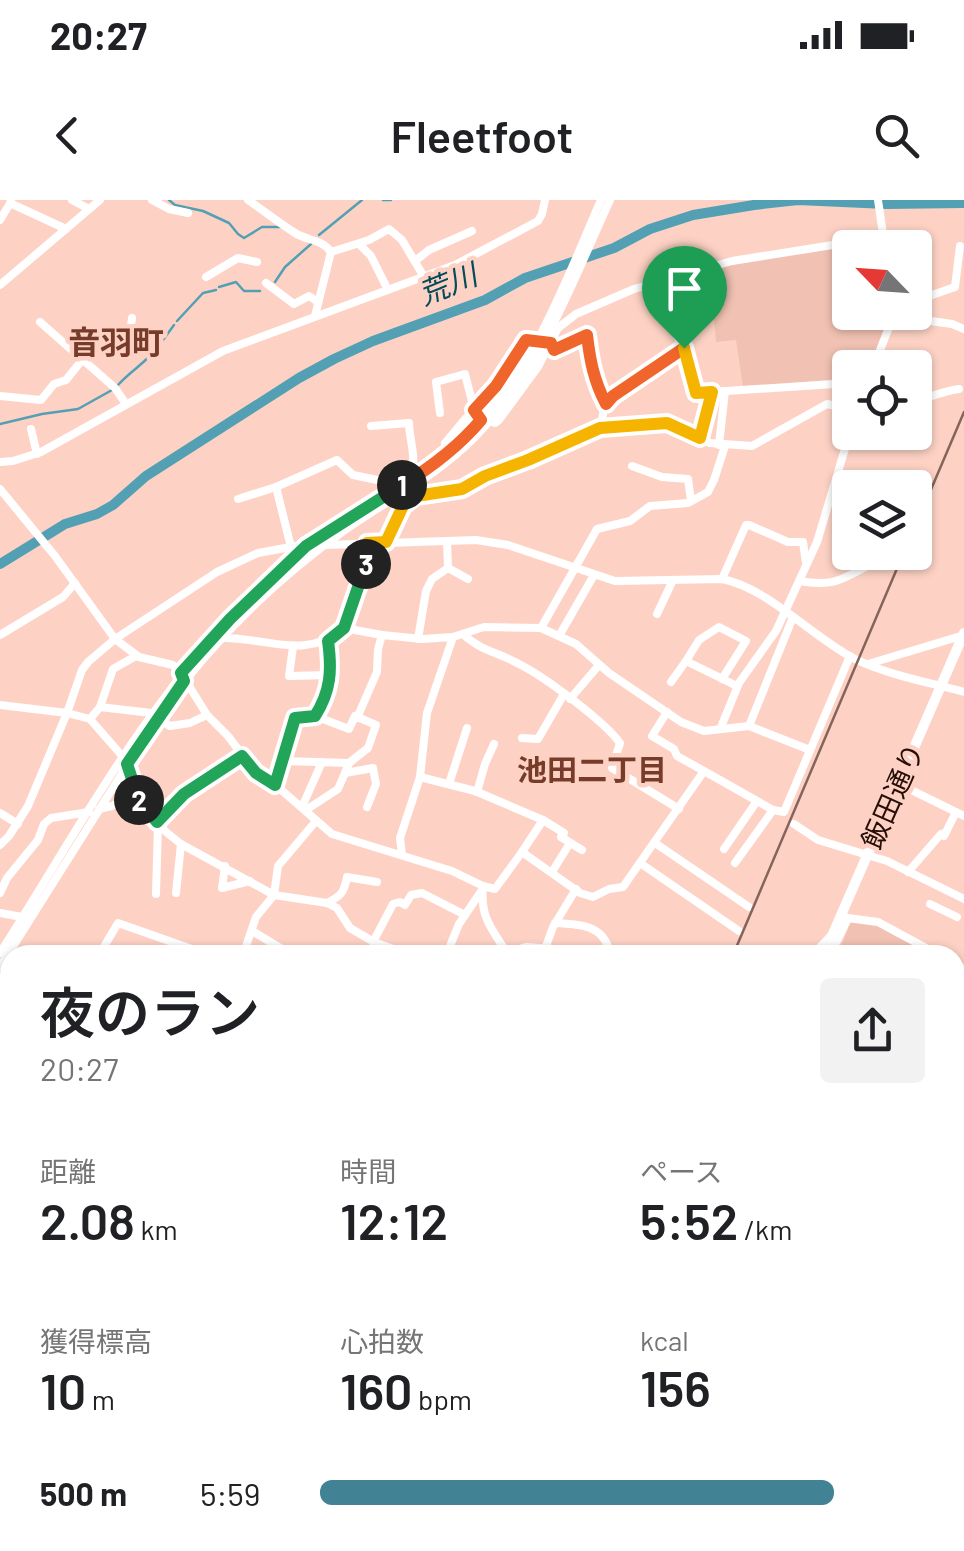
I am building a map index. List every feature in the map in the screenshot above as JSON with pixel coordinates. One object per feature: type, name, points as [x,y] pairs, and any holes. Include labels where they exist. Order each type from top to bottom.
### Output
[{"type":"main road","name":"飯田通り","points":[[823,945],[842,919],[964,634]]},
{"type":"street","points":[[72,200],[89,209]]},
{"type":"street","points":[[0,285],[100,200]]},
{"type":"street","points":[[152,200],[170,210],[188,213]]},
{"type":"street","points":[[0,462],[37,454],[224,350],[455,264],[538,221],[546,200]]},
{"type":"street","points":[[522,375],[601,200]]},
{"type":"street","points":[[13,945],[154,715],[230,619],[306,546],[422,473],[522,375],[546,341],[610,200]]},
{"type":"street","points":[[878,200],[882,230]]},
{"type":"street","points":[[0,220],[11,201],[66,229]]},
{"type":"street","points":[[252,201],[298,236],[328,246],[331,252],[315,316]]},
{"type":"street","points":[[331,252],[370,240],[388,229],[402,240],[424,277]]},
{"type":"street","points":[[415,260],[472,231]]},
{"type":"street","points":[[438,235],[442,245]]},
{"type":"street","points":[[359,244],[371,256],[388,290]]},
{"type":"street","points":[[932,296],[955,288],[961,270],[960,246]]},
{"type":"street","points":[[446,443],[466,418],[480,417],[496,423],[500,420],[550,349],[558,328],[576,314],[658,282],[732,261],[832,248]]},
{"type":"street","points":[[206,277],[238,258],[257,262]]},
{"type":"street","points":[[658,282],[661,310],[684,348],[696,393],[832,384]]},
{"type":"street","points":[[266,283],[294,304],[309,296],[318,302]]},
{"type":"street","points":[[0,396],[41,400],[54,384],[66,380],[80,358],[131,326],[132,318]]},
{"type":"street","points":[[932,320],[964,329]]},
{"type":"street","points":[[40,322],[114,388],[126,404]]},
{"type":"street","points":[[182,677],[288,574],[350,526],[412,493],[471,441],[496,386],[526,340],[550,349],[587,335],[590,366],[606,404]]},
{"type":"street","points":[[600,428],[606,404],[613,396],[684,348]]},
{"type":"street","points":[[440,413],[436,382],[466,374],[480,417]]},
{"type":"street","points":[[932,397],[959,389]]},
{"type":"street","points":[[541,628],[598,529],[630,521],[650,506],[678,505],[708,492],[722,445],[725,391]]},
{"type":"street","points":[[700,438],[712,392]]},
{"type":"street","points":[[412,493],[462,489],[600,428],[667,423],[722,445],[752,446],[790,427],[816,408],[832,405]]},
{"type":"street","points":[[370,426],[409,423],[413,467]]},
{"type":"street","points":[[30,429],[37,454]]},
{"type":"street","points":[[750,726],[799,581],[817,542],[845,450]]},
{"type":"street","points":[[238,499],[337,460],[353,475],[387,482],[413,467]]},
{"type":"street","points":[[632,466],[662,478],[688,479],[692,501]]},
{"type":"street","points":[[413,467],[422,473]]},
{"type":"street","points":[[276,487],[291,547]]},
{"type":"street","points":[[0,489],[115,639],[136,656],[173,665],[206,715],[256,773],[332,834],[452,871],[483,888],[496,889],[543,820]]},
{"type":"street","points":[[386,542],[412,493]]},
{"type":"street","points":[[722,579],[749,525],[788,542],[803,542],[806,566]]},
{"type":"street","points":[[0,845],[28,806],[88,662],[115,639],[217,572],[258,552],[306,546],[476,540],[508,545],[628,582],[722,579],[740,584],[850,656],[964,692]]},
{"type":"street","points":[[446,541],[448,568]]},
{"type":"street","points":[[222,638],[293,647],[328,641],[344,628],[367,561],[367,543]]},
{"type":"street","points":[[448,568],[468,579]]},
{"type":"street","points":[[418,638],[426,591],[432,580],[448,568]]},
{"type":"street","points":[[799,581],[834,583],[860,570]]},
{"type":"street","points":[[559,636],[594,574]]},
{"type":"street","points":[[657,614],[672,580]]},
{"type":"street","points":[[0,635],[63,597],[73,581]]},
{"type":"street","points":[[720,727],[737,686],[789,614]]},
{"type":"street","points":[[671,682],[700,640],[718,626],[746,642],[722,679]]},
{"type":"street","points":[[344,628],[418,638],[458,636],[484,628],[541,628],[576,644],[681,722],[704,731],[750,726],[810,750]]},
{"type":"street","points":[[868,664],[964,634]]},
{"type":"street","points":[[357,718],[377,672],[382,635]]},
{"type":"street","points":[[458,636],[521,664],[567,696],[620,743],[612,768],[679,809]]},
{"type":"street","points":[[402,855],[400,838],[420,777],[427,713],[458,636]]},
{"type":"street","points":[[315,716],[326,699],[330,675],[328,641]]},
{"type":"street","points":[[293,647],[289,676],[330,675]]},
{"type":"street","points":[[90,719],[100,707],[112,669],[136,656]]},
{"type":"street","points":[[667,712],[652,736],[704,772],[773,810],[784,812],[850,656]]},
{"type":"street","points":[[686,661],[737,686]]},
{"type":"street","points":[[522,738],[538,739],[567,696],[599,664]]},
{"type":"street","points":[[0,705],[90,719],[125,760],[140,803],[180,844],[274,894],[337,908],[350,928],[382,945]]},
{"type":"street","points":[[100,707],[154,715],[170,726],[206,715]]},
{"type":"street","points":[[275,785],[295,718],[315,716],[349,729],[355,716],[376,725],[368,748],[349,763],[338,790],[304,808]]},
{"type":"street","points":[[449,784],[468,728]]},
{"type":"street","points":[[478,792],[494,744]]},
{"type":"street","points":[[156,894],[158,823],[184,794],[242,756]]},
{"type":"street","points":[[284,761],[349,763]]},
{"type":"street","points":[[304,808],[322,762]]},
{"type":"street","points":[[345,773],[373,768],[376,784],[367,807]]},
{"type":"street","points":[[522,852],[592,897],[623,887],[704,772]]},
{"type":"street","points":[[420,777],[478,792],[543,820],[564,833],[561,838],[582,850]]},
{"type":"street","points":[[899,784],[960,814],[908,872]]},
{"type":"street","points":[[0,893],[38,840],[44,824],[52,818],[112,806],[137,794]]},
{"type":"street","points":[[724,850],[758,801]]},
{"type":"street","points":[[4,945],[94,810]]},
{"type":"street","points":[[735,863],[773,810]]},
{"type":"street","points":[[0,813],[18,824]]},
{"type":"street","points":[[247,945],[260,910],[274,894],[278,866],[316,821]]},
{"type":"street","points":[[794,824],[818,840],[887,861],[964,900]]},
{"type":"street","points":[[655,842],[749,908]]},
{"type":"street","points":[[552,872],[570,843]]},
{"type":"street","points":[[176,893],[180,844]]},
{"type":"street","points":[[640,863],[739,931]]},
{"type":"street","points":[[225,866],[222,888],[250,881]]},
{"type":"street","points":[[327,903],[344,892],[347,878],[377,882]]},
{"type":"street","points":[[450,945],[483,888]]},
{"type":"street","points":[[483,888],[481,906],[499,945]]},
{"type":"street","points":[[544,945],[576,889]]},
{"type":"street","points":[[373,942],[394,904],[405,904],[410,895],[422,893],[464,916]]},
{"type":"street","points":[[946,911],[954,894]]},
{"type":"street","points":[[930,904],[957,917]]},
{"type":"street","points":[[0,912],[22,917]]},
{"type":"street","points":[[835,945],[842,919],[878,922],[921,945]]},
{"type":"street","points":[[104,945],[118,923],[176,945]]},
{"type":"street","points":[[555,923],[581,926],[601,934],[608,945]]},
{"type":"street","points":[[252,931],[275,945]]},
{"type":"shaded area","points":[[832,247],[832,330],[884,330],[876,350],[832,350],[832,380],[743,387],[736,340],[716,342],[709,268]]},
{"type":"shaded area","points":[[851,922],[877,925],[915,945],[841,945]]},
{"type":"waterway","points":[[169,200],[229,223],[244,238],[262,227],[280,227]]},
{"type":"waterway","points":[[319,235],[362,200]]},
{"type":"waterway","points":[[383,200],[391,200]]},
{"type":"waterway","name":"荒川","points":[[0,564],[65,524],[113,505],[146,476],[334,359],[485,300],[525,278],[614,248],[650,229],[693,215],[798,200],[964,203]]},
{"type":"waterway","points":[[275,282],[285,267],[311,244]]},
{"type":"waterway","points":[[219,287],[236,282],[244,291],[260,291]]},
{"type":"waterway","points":[[177,321],[203,293],[216,290]]},
{"type":"waterway","points":[[163,340],[174,325]]},
{"type":"waterway","points":[[117,386],[160,344]]},
{"type":"waterway","points":[[0,424],[78,409],[112,390]]},
{"type":"railway","points":[[932,487],[964,412]]},
{"type":"railway","points":[[737,945],[896,570]]},
{"type":"district","name":"音羽町","points":[[116,343]]},
{"type":"district","name":"池田二丁目","points":[[592,771]]},
{"type":"route","points":[[587,335],[590,366],[606,404],[684,348],[696,393],[712,392],[700,438],[667,423],[600,428],[462,489],[416,496],[403,506],[386,542],[367,543],[367,561],[344,628],[328,641],[330,675],[326,699],[315,716],[295,718],[275,785],[256,773],[242,756],[184,794],[157,822],[140,803],[127,764],[184,681],[181,673],[306,546],[422,473],[472,430],[481,420],[474,410],[496,386],[526,340],[551,343],[554,350],[587,335]]}]
